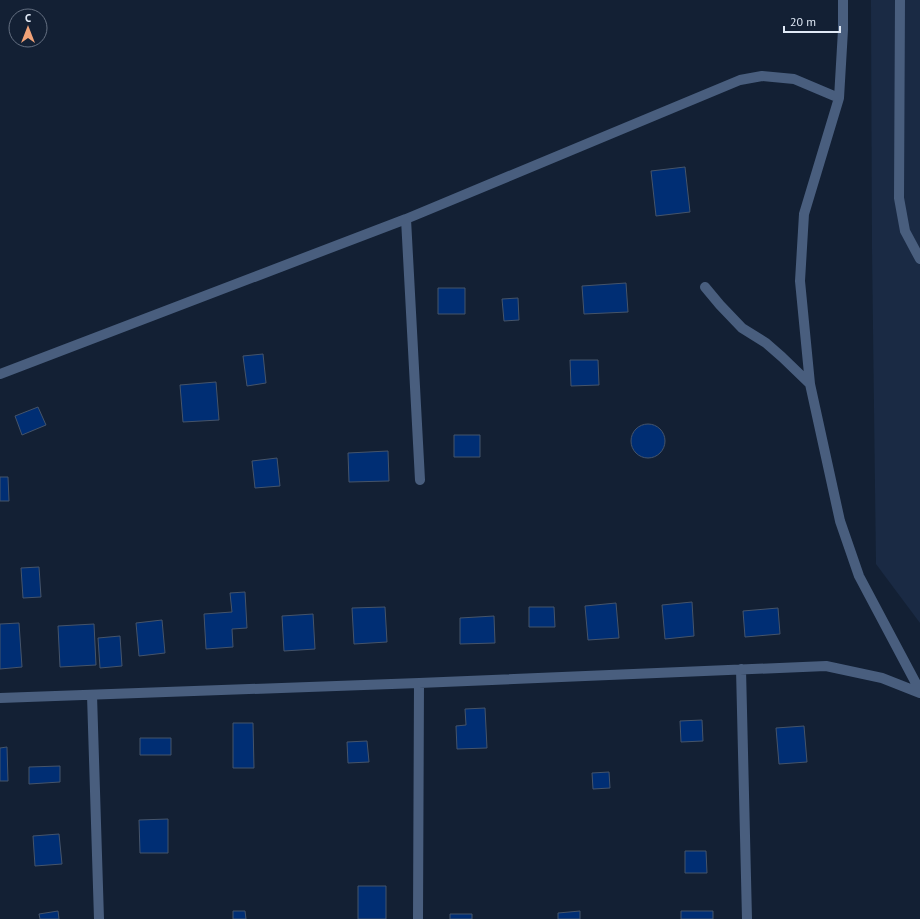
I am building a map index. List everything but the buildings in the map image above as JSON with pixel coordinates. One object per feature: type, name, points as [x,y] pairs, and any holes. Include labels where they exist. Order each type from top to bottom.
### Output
[{"type":"street","points":[[843,0],[843,30],[839,98],[804,214],[800,281],[810,384],[840,521],[854,562],[859,576],[920,692]]},
{"type":"street","points":[[900,0],[899,198],[905,231],[920,259]]},
{"type":"street","points":[[0,374],[406,219],[740,80],[762,76],[794,79],[839,98]]},
{"type":"street","points":[[406,219],[420,480]]},
{"type":"street","points":[[705,287],[742,328],[782,357],[810,384]]},
{"type":"street","points":[[0,698],[419,683],[826,666],[882,678],[920,692]]},
{"type":"street","points":[[741,669],[747,919]]},
{"type":"street","points":[[418,919],[419,683]]},
{"type":"street","points":[[92,695],[99,919]]},
{"type":"shaded area","points":[[871,0],[920,0],[920,623],[876,564]]}]
